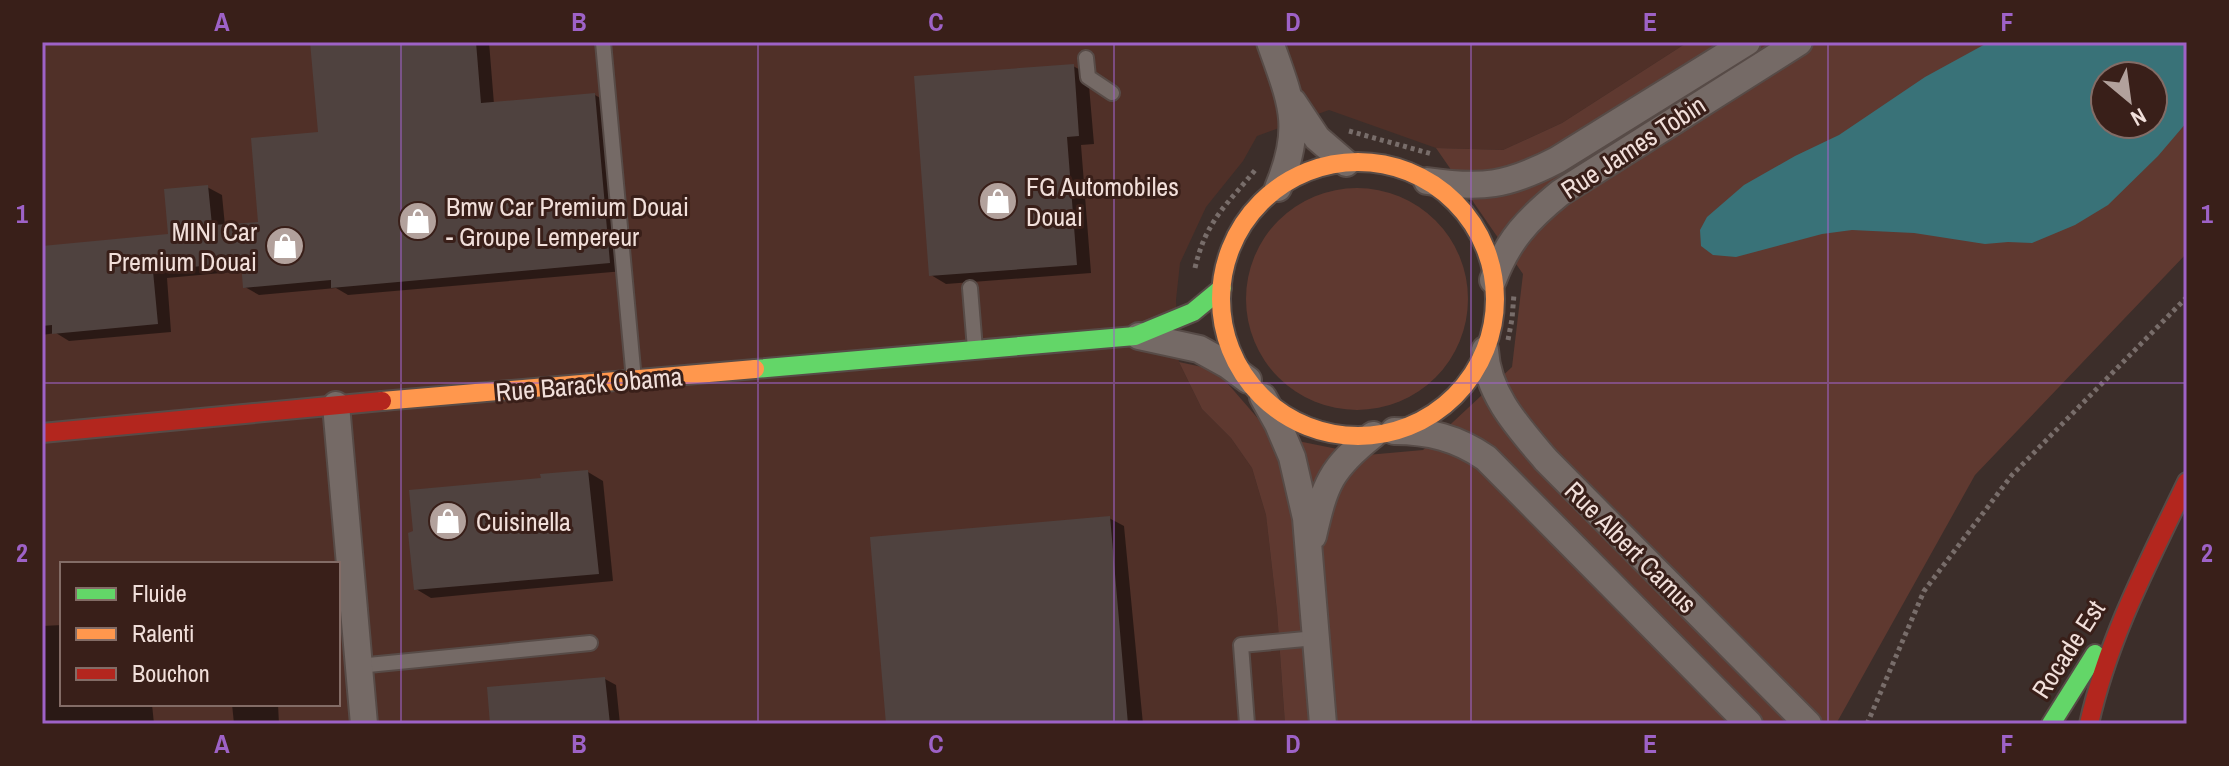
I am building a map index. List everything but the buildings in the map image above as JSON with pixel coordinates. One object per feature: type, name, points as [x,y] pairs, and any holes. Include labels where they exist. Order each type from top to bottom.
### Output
[{"type":"street","points":[[1270,42],[1289,96],[1293,126],[1292,146],[1278,188]]},
{"type":"street","name":"Rue James Tobin","points":[[1427,181],[1480,186],[1505,183],[1528,175],[1747,42]]},
{"type":"street","name":"Rue James Tobin","points":[[1504,284],[1501,259],[1516,234],[1560,193],[1799,42]]},
{"type":"street","points":[[1289,96],[1317,138],[1346,163]]},
{"type":"street","points":[[1309,552],[1323,497],[1332,475],[1346,457],[1384,433],[1424,419],[1449,401],[1495,350],[1494,310],[1504,284],[1475,227],[1453,201],[1427,181],[1388,166],[1346,163],[1305,173],[1278,188],[1254,210],[1242,227],[1228,256],[1222,288],[1222,310],[1228,341],[1237,362],[1278,424],[1292,457],[1306,518],[1323,724]]},
{"type":"street","name":"Rue Barack Obama","points":[[42,433],[1135,336],[1186,317],[1204,306],[1222,288]]},
{"type":"street","name":"Rue Barack Obama","points":[[1135,336],[1199,349],[1228,365],[1256,389]]},
{"type":"street","name":"Rue Albert Camus","points":[[1495,350],[1488,375],[1497,395],[1546,460],[1808,724]]},
{"type":"street","points":[[1256,389],[1280,411],[1308,427],[1340,435],[1384,433]]},
{"type":"street","points":[[336,405],[364,724]]},
{"type":"street","name":"Rue Albert Camus","points":[[1384,433],[1415,431],[1440,435],[1486,458],[1749,724]]},
{"type":"street","name":"Rocade Est","points":[[2089,724],[2096,693],[2128,603],[2187,482]]},
{"type":"street","name":"Rocade Est","points":[[2051,724],[2128,603]]},
{"type":"lane","points":[[603,42],[634,380]]},
{"type":"lane","points":[[1086,58],[1088,77],[1112,93]]},
{"type":"lane","points":[[970,288],[975,350]]},
{"type":"lane","points":[[1247,724],[1241,645],[1316,638]]},
{"type":"lane","points":[[358,666],[590,643]]},
{"type":"path","points":[[1339,129],[1435,155]]},
{"type":"path","points":[[1193,282],[1199,251],[1212,223],[1262,159]]},
{"type":"path","points":[[1495,350],[1512,319],[1504,284]]},
{"type":"path","points":[[1867,724],[1924,591],[2012,475],[2187,297]]},
{"type":"shaded area","points":[[42,42],[1688,42],[1562,123],[1503,150],[1436,148],[1329,110],[1257,136],[1243,161],[1206,207],[1180,263],[1176,300],[1179,362],[1202,409],[1231,438],[1252,468],[1266,515],[1285,724],[42,724]]},
{"type":"shaded area","points":[[1688,42],[2187,42],[2187,253],[1975,475],[1836,724],[1285,724],[1266,515],[1252,468],[1231,438],[1202,409],[1179,362],[1216,370],[1273,436],[1367,455],[1423,450],[1512,367],[1523,274],[1436,148],[1503,150],[1562,123]]},
{"type":"shaded area","points":[[1357,188],[1400,196],[1436,220],[1460,256],[1468,299],[1460,342],[1436,378],[1400,402],[1357,410],[1314,402],[1278,378],[1254,342],[1246,299],[1254,256],[1278,220],[1314,196]]},
{"type":"water","points":[[1989,42],[2187,42],[2187,122],[2158,156],[2108,205],[2075,225],[2032,243],[1985,244],[1914,233],[1852,230],[1822,234],[1736,257],[1713,255],[1701,246],[1700,230],[1707,217],[1744,185],[1839,135],[1925,77]]},
{"type":"traffic: fast","points":[[755,369],[1135,336],[1193,312],[1222,288]]},
{"type":"traffic: fast","points":[[2051,724],[2095,654]]},
{"type":"traffic: slow","points":[[1358,162],[1398,168],[1434,185],[1455,202],[1472,223],[1489,259],[1495,299],[1489,339],[1472,375],[1455,396],[1434,413],[1398,430],[1358,436],[1318,430],[1282,413],[1261,396],[1244,375],[1227,339],[1221,299],[1227,259],[1244,223],[1261,202],[1282,185],[1318,168],[1358,162]]},
{"type":"traffic: slow","points":[[382,401],[755,369]]},
{"type":"traffic: jam","points":[[42,433],[382,401]]},
{"type":"traffic: jam","points":[[2089,724],[2118,630],[2187,482]]},
{"type":"place","name":"FG Automobiles Douai","points":[[998,201]]},
{"type":"place","name":"Bmw Car Premium Douai - Groupe Lempereur","points":[[418,221]]},
{"type":"place","name":"MINI Car Premium Douai","points":[[285,246]]},
{"type":"place","name":"Cuisinella","points":[[448,521]]}]
